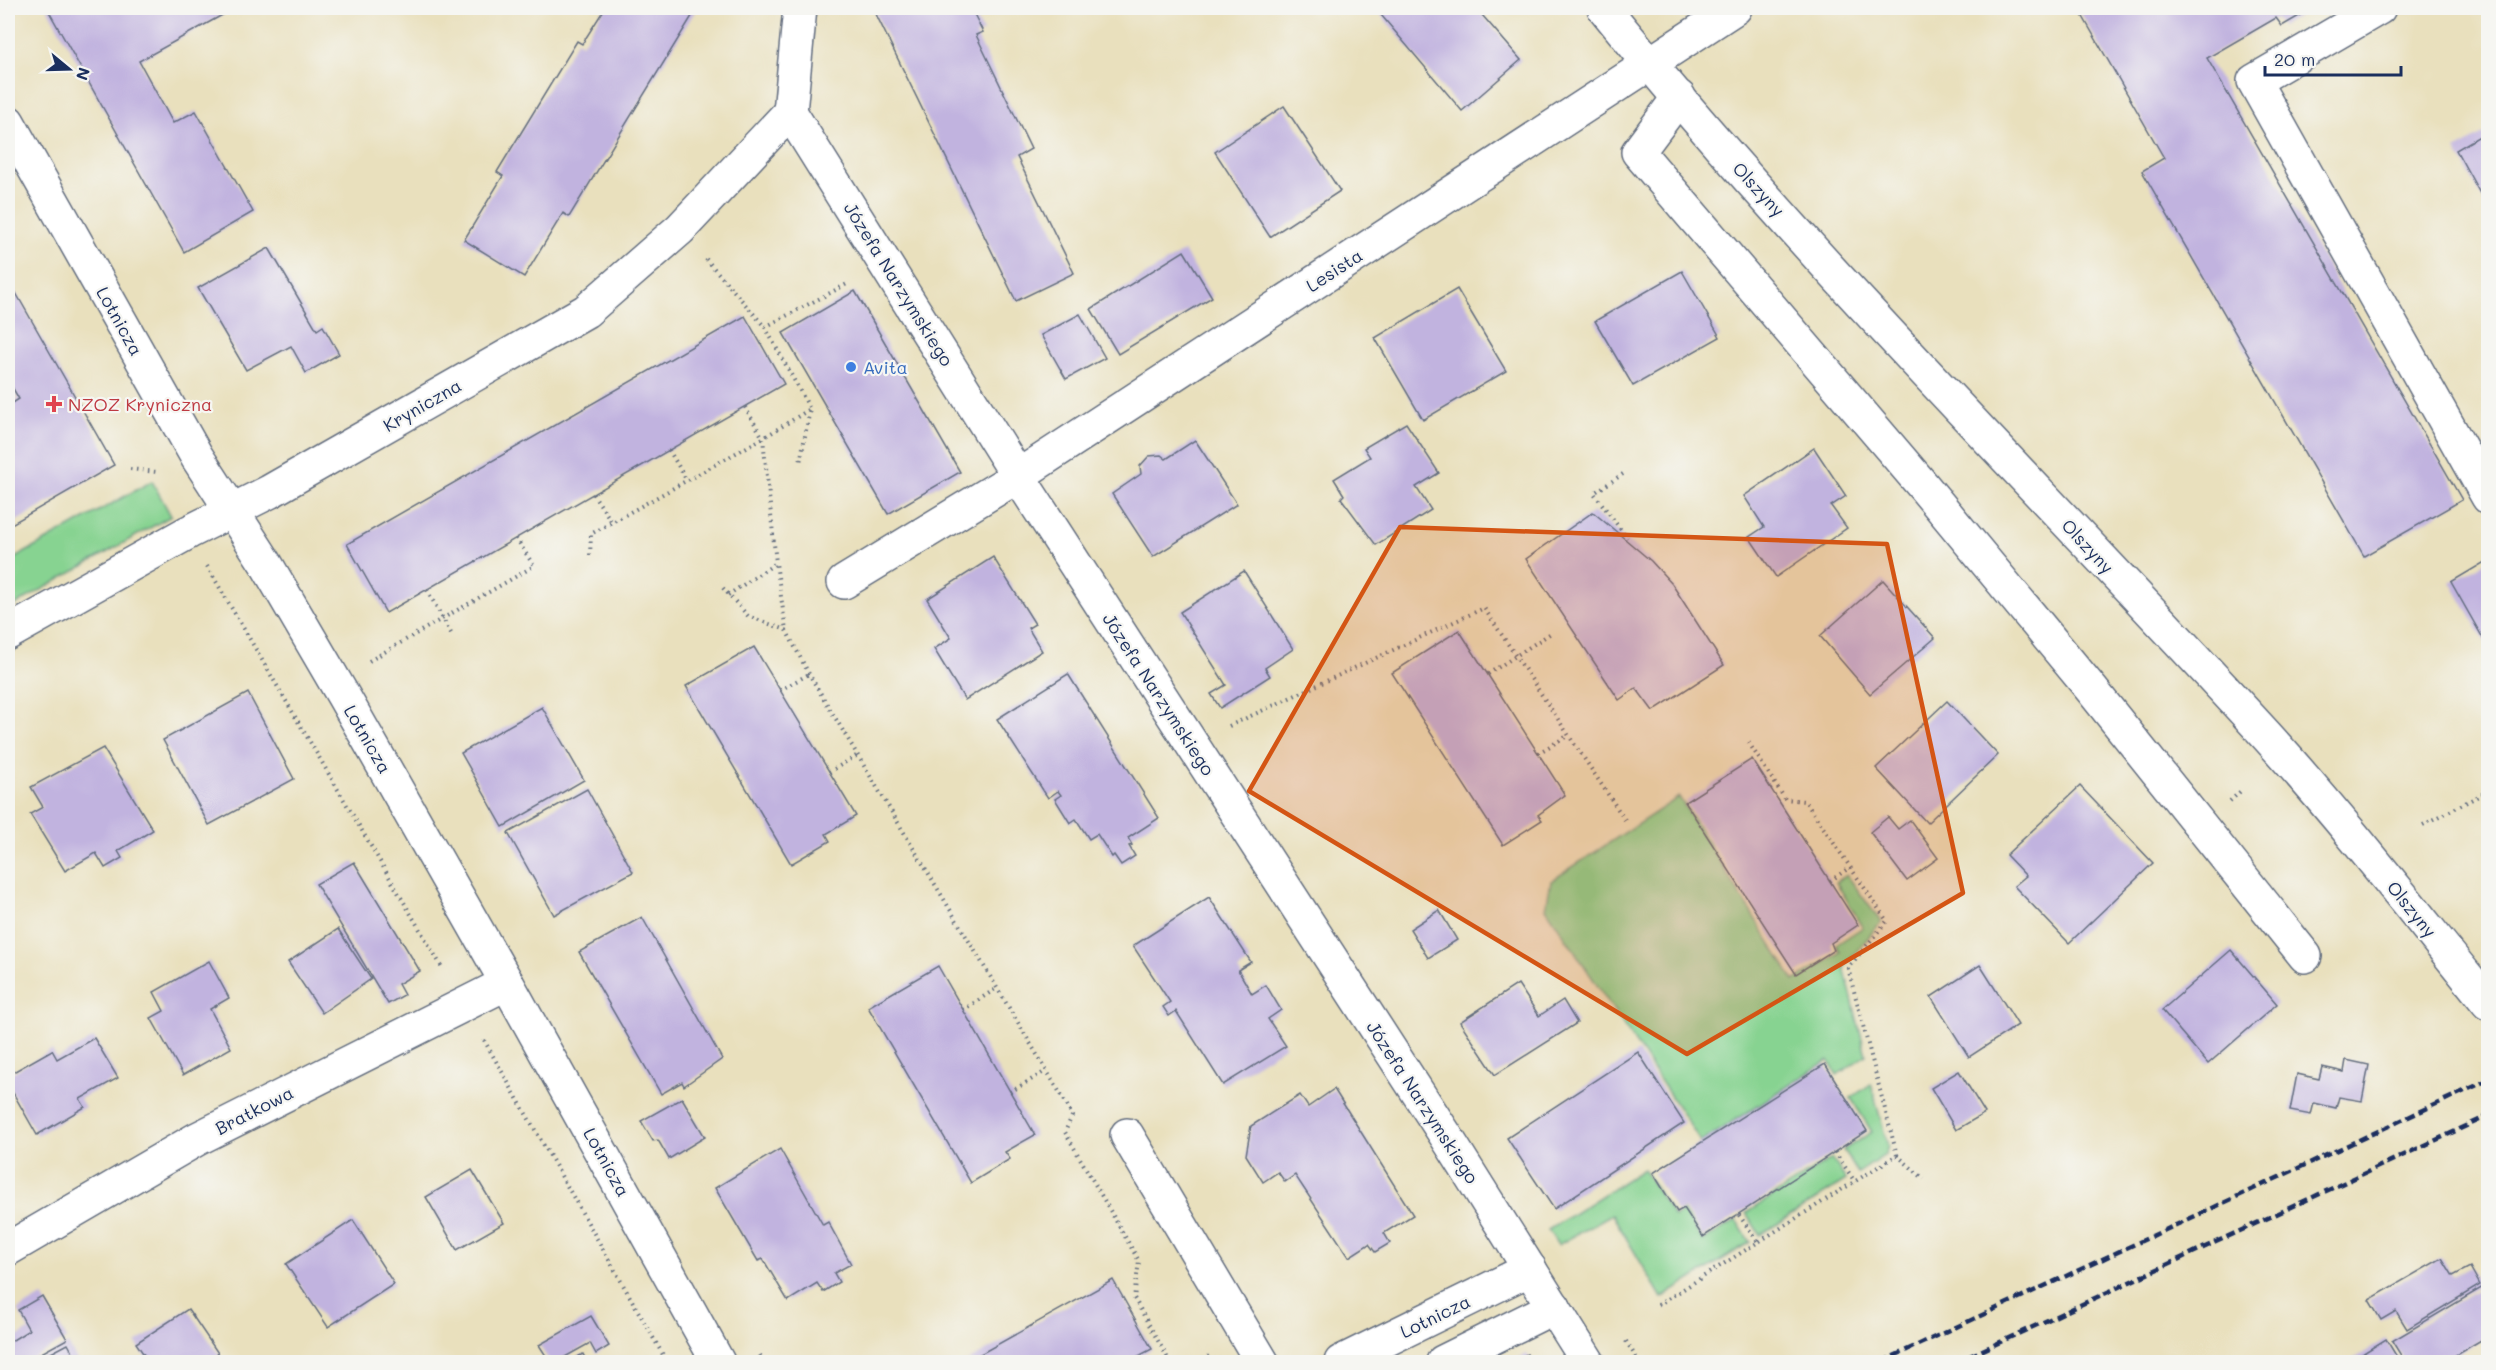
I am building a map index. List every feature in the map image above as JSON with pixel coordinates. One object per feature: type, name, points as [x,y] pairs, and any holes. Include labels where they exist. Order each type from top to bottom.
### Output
[{"type":"street","points":[[790,112],[800,8]]},
{"type":"street","name":"Olszyny","points":[[1604,8],[1731,158],[2267,736],[2488,1003]]},
{"type":"street","name":"Lesista","points":[[844,582],[1018,476],[1736,8]]},
{"type":"street","points":[[2379,8],[2254,81],[2488,497]]},
{"type":"street","points":[[1679,97],[1638,152],[1924,487],[2092,690],[2305,956]]},
{"type":"street","name":"Kryniczna","points":[[8,633],[230,511],[269,492],[586,311],[680,229],[790,112]]},
{"type":"street","name":"Józefa Narzymskiego","points":[[790,112],[1018,476],[1588,1362]]},
{"type":"street","name":"Lotnicza","points":[[8,122],[197,457],[230,511],[266,562],[507,983],[718,1362]]},
{"type":"street","name":"Bratkowa","points":[[8,1249],[196,1139],[507,983]]},
{"type":"street","points":[[1127,1135],[1262,1362]]},
{"type":"street","name":"Lotnicza","points":[[1341,1362],[1530,1269]]},
{"type":"street","points":[[1443,1362],[1554,1307]]},
{"type":"path","points":[[680,229],[765,327],[810,409],[800,463]]},
{"type":"path","points":[[765,327],[857,279]]},
{"type":"path","points":[[745,407],[763,438],[776,563],[786,630],[809,674],[1072,1116],[1065,1132],[1139,1261],[1134,1298],[1170,1362]]},
{"type":"path","points":[[590,555],[591,534],[763,438],[810,409]]},
{"type":"path","points":[[669,450],[687,481]]},
{"type":"path","points":[[1623,474],[1594,493],[1627,538]]},
{"type":"path","points":[[593,494],[612,522]]},
{"type":"path","points":[[363,664],[534,566],[516,538]]},
{"type":"path","points":[[728,594],[776,563]]},
{"type":"path","points":[[207,565],[464,1005],[668,1362]]},
{"type":"path","points":[[723,588],[748,616],[786,630]]},
{"type":"path","points":[[426,590],[452,635]]},
{"type":"path","points":[[1227,727],[1484,608],[1625,820]]},
{"type":"path","points":[[1488,674],[1551,633]]},
{"type":"path","points":[[780,690],[809,674]]},
{"type":"path","points":[[1538,753],[1569,735]]},
{"type":"path","points":[[1747,740],[1785,799],[1805,801],[1887,921],[1848,968],[1897,1155],[1924,1179]]},
{"type":"path","points":[[829,772],[858,755]]},
{"type":"path","points":[[2422,825],[2488,791]]},
{"type":"path","points":[[1830,881],[1849,868]]},
{"type":"path","points":[[963,1010],[997,988]]},
{"type":"path","points":[[1010,1092],[1047,1071]]},
{"type":"path","points":[[1835,1152],[1855,1182]]},
{"type":"path","points":[[1658,1305],[1897,1155]]},
{"type":"path","points":[[1739,1215],[1758,1242]]},
{"type":"path","points":[[1626,1341],[1639,1362]]},
{"type":"highlighted area","points":[[1400,527],[1887,544],[1963,893],[1687,1054],[1249,791]]},
{"type":"green space","points":[[152,481],[171,516],[8,609],[8,562]]},
{"type":"green space","points":[[1679,797],[1794,981],[1841,952],[1836,945],[1863,927],[1836,882],[1847,875],[1881,922],[1844,967],[1866,1055],[1837,1075],[1828,1060],[1701,1142],[1546,908],[1551,881]]},
{"type":"green space","points":[[1871,1084],[1888,1146],[1885,1155],[1858,1173],[1843,1150],[1872,1132],[1851,1098]]},
{"type":"green space","points":[[1832,1158],[1846,1180],[1760,1235],[1746,1213]]},
{"type":"green space","points":[[1643,1169],[1674,1217],[1683,1211],[1703,1241],[1736,1220],[1750,1242],[1662,1298],[1612,1214],[1558,1245],[1548,1230]]},
{"type":"building","points":[[47,8],[235,8],[139,61],[173,123],[196,111],[253,212],[184,252]]},
{"type":"building","points":[[605,8],[697,8],[569,217],[563,213],[524,277],[464,240],[503,176],[497,172],[577,41],[582,44]]},
{"type":"building","points":[[873,8],[971,8],[983,32],[976,35],[1031,149],[1017,157],[1074,273],[1016,301]]},
{"type":"building","points":[[1476,8],[1521,60],[1462,111],[1376,9]]},
{"type":"building","points":[[2078,8],[2313,8],[2282,26],[2276,18],[2207,58],[2462,500],[2364,556],[2142,171],[2164,158]]},
{"type":"building","points":[[1284,106],[1340,191],[1270,237],[1215,152]]},
{"type":"building","points":[[2488,131],[2488,208],[2456,150]]},
{"type":"building","points":[[269,248],[317,330],[323,326],[339,354],[306,373],[291,346],[246,370],[198,288]]},
{"type":"building","points":[[1184,251],[1212,297],[1118,354],[1091,309]]},
{"type":"building","points":[[1682,271],[1720,337],[1633,386],[1595,321]]},
{"type":"building","points":[[8,279],[114,465],[8,526],[8,406],[19,399],[8,380]]},
{"type":"building","points":[[1457,289],[1506,371],[1423,420],[1375,338]]},
{"type":"building","points":[[855,291],[960,472],[888,514],[783,333]]},
{"type":"building","points":[[1080,314],[1105,358],[1066,379],[1041,335]]},
{"type":"building","points":[[745,316],[784,384],[386,613],[347,544]]},
{"type":"building","points":[[1406,423],[1439,473],[1416,487],[1431,510],[1376,545],[1341,498],[1344,495],[1334,479],[1370,457],[1364,448]]},
{"type":"building","points":[[1195,440],[1237,504],[1153,557],[1112,494],[1141,474],[1140,466],[1149,456],[1161,455],[1166,459]]},
{"type":"building","points":[[1814,448],[1846,496],[1831,506],[1847,528],[1776,577],[1749,537],[1764,527],[1744,496]]},
{"type":"building","points":[[1593,512],[1651,561],[1672,584],[1724,665],[1653,711],[1636,688],[1619,700],[1526,559]]},
{"type":"building","points":[[993,557],[1035,624],[1028,628],[1042,651],[965,700],[934,649],[951,638],[927,599]]},
{"type":"building","points":[[2488,560],[2488,647],[2451,582]]},
{"type":"building","points":[[1244,571],[1293,649],[1265,668],[1270,676],[1220,708],[1211,694],[1226,685],[1180,612]]},
{"type":"building","points":[[1883,580],[1935,638],[1870,694],[1820,636]]},
{"type":"building","points":[[1459,630],[1565,795],[1538,815],[1542,820],[1503,845],[1392,673]]},
{"type":"building","points":[[754,647],[856,816],[826,834],[830,841],[791,864],[686,686]]},
{"type":"building","points":[[1068,674],[1159,818],[1128,838],[1132,845],[1129,846],[1135,856],[1121,865],[1114,855],[1112,857],[1097,834],[1089,839],[1076,819],[1070,823],[1055,799],[1061,795],[1058,791],[1048,798],[997,719]]},
{"type":"building","points":[[248,693],[294,779],[209,825],[163,740]]},
{"type":"building","points":[[1947,701],[1998,755],[1927,823],[1876,768]]},
{"type":"building","points":[[542,707],[584,780],[503,827],[461,753]]},
{"type":"building","points":[[103,748],[153,830],[118,851],[122,858],[105,868],[96,853],[65,871],[30,814],[43,807],[31,787]]},
{"type":"building","points":[[1752,759],[1858,925],[1831,943],[1834,950],[1796,974],[1685,802]]},
{"type":"building","points":[[2080,786],[2153,863],[2069,943],[2014,886],[2026,876],[2006,855]]},
{"type":"building","points":[[587,789],[633,872],[554,915],[508,833]]},
{"type":"building","points":[[1888,817],[1898,829],[1910,820],[1938,858],[1907,881],[1870,832]]},
{"type":"building","points":[[354,862],[420,971],[398,984],[404,995],[388,1004],[316,884]]},
{"type":"building","points":[[1209,897],[1251,962],[1238,970],[1252,994],[1266,985],[1281,1010],[1268,1019],[1286,1046],[1223,1085],[1176,1011],[1169,1016],[1163,1007],[1170,1002],[1133,946]]},
{"type":"building","points":[[1439,910],[1457,940],[1428,958],[1410,929]]},
{"type":"building","points":[[642,917],[722,1059],[684,1086],[682,1082],[661,1094],[579,952]]},
{"type":"building","points":[[338,929],[371,979],[322,1013],[288,962]]},
{"type":"building","points":[[2231,950],[2277,1004],[2208,1064],[2162,1010]]},
{"type":"building","points":[[209,961],[229,998],[210,1009],[231,1048],[183,1075],[151,1018],[164,1011],[154,992]]},
{"type":"building","points":[[1980,965],[2018,1025],[1969,1057],[1931,997]]},
{"type":"building","points":[[938,966],[1035,1135],[1005,1152],[1010,1159],[971,1183],[868,1007]]},
{"type":"building","points":[[1518,984],[1539,1016],[1563,1000],[1577,1023],[1495,1075],[1460,1022]]},
{"type":"building","points":[[94,1038],[118,1078],[80,1099],[85,1107],[37,1135],[8,1084],[8,1075],[52,1050],[57,1059]]},
{"type":"building","points":[[1638,1052],[1684,1123],[1554,1209],[1507,1138]]},
{"type":"building","points":[[2346,1060],[2369,1065],[2362,1101],[2339,1097],[2336,1108],[2314,1103],[2311,1115],[2290,1111],[2297,1074],[2319,1079],[2322,1067],[2344,1072]]},
{"type":"building","points":[[1825,1064],[1867,1131],[1703,1237],[1684,1208],[1677,1212],[1653,1173]]},
{"type":"building","points":[[1959,1071],[1985,1113],[1956,1130],[1931,1088]]},
{"type":"building","points":[[1334,1089],[1413,1215],[1384,1233],[1390,1243],[1375,1252],[1369,1244],[1349,1257],[1295,1175],[1285,1182],[1278,1172],[1263,1182],[1246,1155],[1251,1126],[1300,1095],[1308,1107]]},
{"type":"building","points":[[682,1098],[705,1137],[669,1159],[658,1140],[653,1141],[641,1121]]},
{"type":"building","points":[[780,1149],[823,1225],[828,1222],[851,1264],[834,1273],[839,1282],[823,1292],[817,1283],[788,1301],[763,1259],[758,1261],[715,1188]]},
{"type":"building","points":[[472,1170],[504,1223],[457,1250],[426,1197]]},
{"type":"building","points":[[353,1220],[394,1284],[328,1327],[286,1264]]},
{"type":"building","points":[[2442,1258],[2453,1276],[2470,1267],[2480,1285],[2407,1329],[2396,1311],[2381,1320],[2369,1300]]},
{"type":"building","points":[[1113,1280],[1152,1349],[1127,1362],[966,1362]]},
{"type":"building","points":[[2488,1284],[2488,1336],[2444,1362],[2405,1362],[2392,1341]]},
{"type":"building","points":[[42,1296],[67,1339],[25,1362],[8,1362],[8,1343],[29,1330],[18,1310]]},
{"type":"building","points":[[188,1309],[224,1362],[149,1362],[136,1343]]},
{"type":"building","points":[[591,1316],[609,1346],[596,1354],[590,1343],[556,1362],[550,1362],[539,1345]]},
{"type":"building","points":[[2386,1339],[2400,1362],[2349,1362],[2354,1359]]},
{"type":"building","points":[[68,1344],[78,1362],[34,1362]]},
{"type":"building","points":[[583,1354],[587,1362],[568,1362]]},
{"type":"building","points":[[1527,1354],[1531,1362],[1510,1362]]},
{"type":"railway","points":[[1881,1362],[2488,1080]]},
{"type":"railway","points":[[1957,1362],[2488,1116]]},
{"type":"place","name":"Avita","points":[[851,367]]},
{"type":"place","name":"NZOZ Kryniczna","points":[[54,404]]}]
